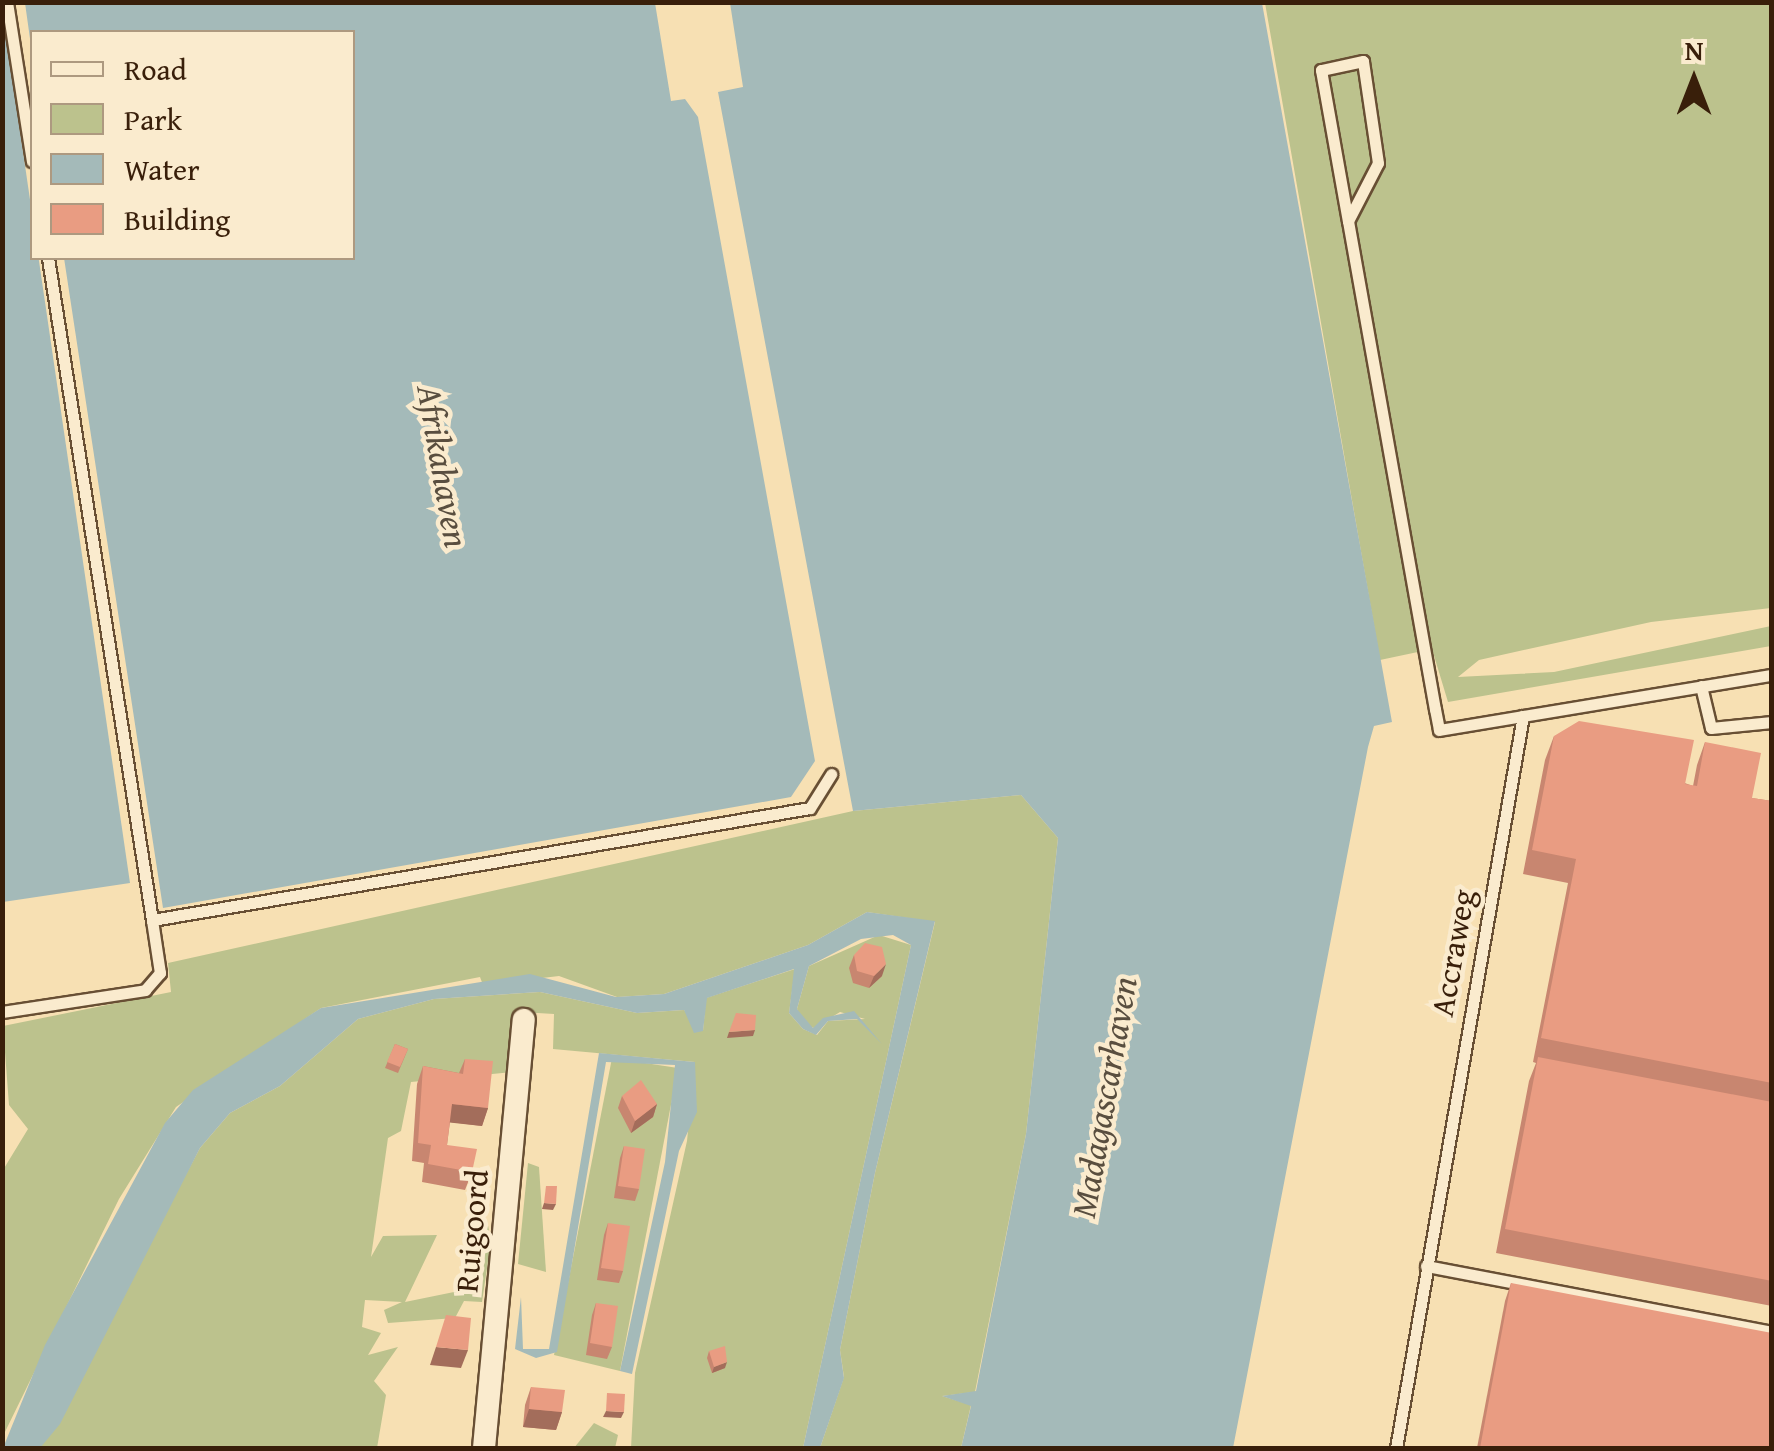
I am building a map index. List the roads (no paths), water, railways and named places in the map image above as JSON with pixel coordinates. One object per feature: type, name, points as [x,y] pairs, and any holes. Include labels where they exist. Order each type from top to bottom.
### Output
[{"type":"street","name":"Ruigoord","points":[[484,1448],[524,1020]]},
{"type":"lane","points":[[8,2],[30,148]]},
{"type":"lane","points":[[1348,221],[1378,163],[1364,61],[1321,70],[1438,730],[1772,675]]},
{"type":"lane","points":[[2,1012],[145,990],[160,973],[48,260]]},
{"type":"lane","points":[[1701,686],[1711,728],[1771,721]]},
{"type":"lane","name":"Accraweg","points":[[1396,1448],[1523,716]]},
{"type":"lane","points":[[152,920],[810,808],[831,774]]},
{"type":"lane","points":[[1426,1266],[1772,1332]]},
{"type":"water","name":"Afrikahaven","points":[[25,3],[655,3],[671,101],[685,99],[698,117],[815,761],[791,797],[163,908],[64,260],[355,260],[355,30],[30,30],[30,39]]},
{"type":"water","name":"Madagascarhaven","points":[[730,3],[1262,3],[1392,722],[1374,726],[1368,747],[1233,1448],[961,1448],[971,1406],[942,1396],[976,1391],[1026,1134],[1058,838],[1021,795],[853,811],[718,92],[743,87]]},
{"type":"water","points":[[3,15],[30,200],[30,260],[39,260],[130,883],[2,902]]},
{"type":"water","points":[[867,912],[935,921],[875,1173],[840,1350],[844,1378],[820,1448],[803,1448],[911,945],[893,935],[861,939],[809,966],[797,1009],[813,1028],[823,1018],[854,1011],[882,1044],[857,1019],[828,1021],[816,1035],[803,1029],[789,1013],[794,969],[707,998],[703,1031],[694,1033],[684,1010],[637,1013],[540,992],[434,999],[358,1019],[280,1086],[230,1113],[200,1148],[60,1424],[40,1448],[3,1448],[45,1345],[165,1123],[193,1090],[321,1008],[530,974],[616,997],[664,994],[808,945]]},
{"type":"water","points":[[599,1053],[695,1062],[697,1112],[679,1151],[632,1374],[620,1371],[665,1162],[675,1065],[606,1062],[557,1352],[536,1358],[515,1349],[521,1297],[523,1349],[549,1349]]}]
